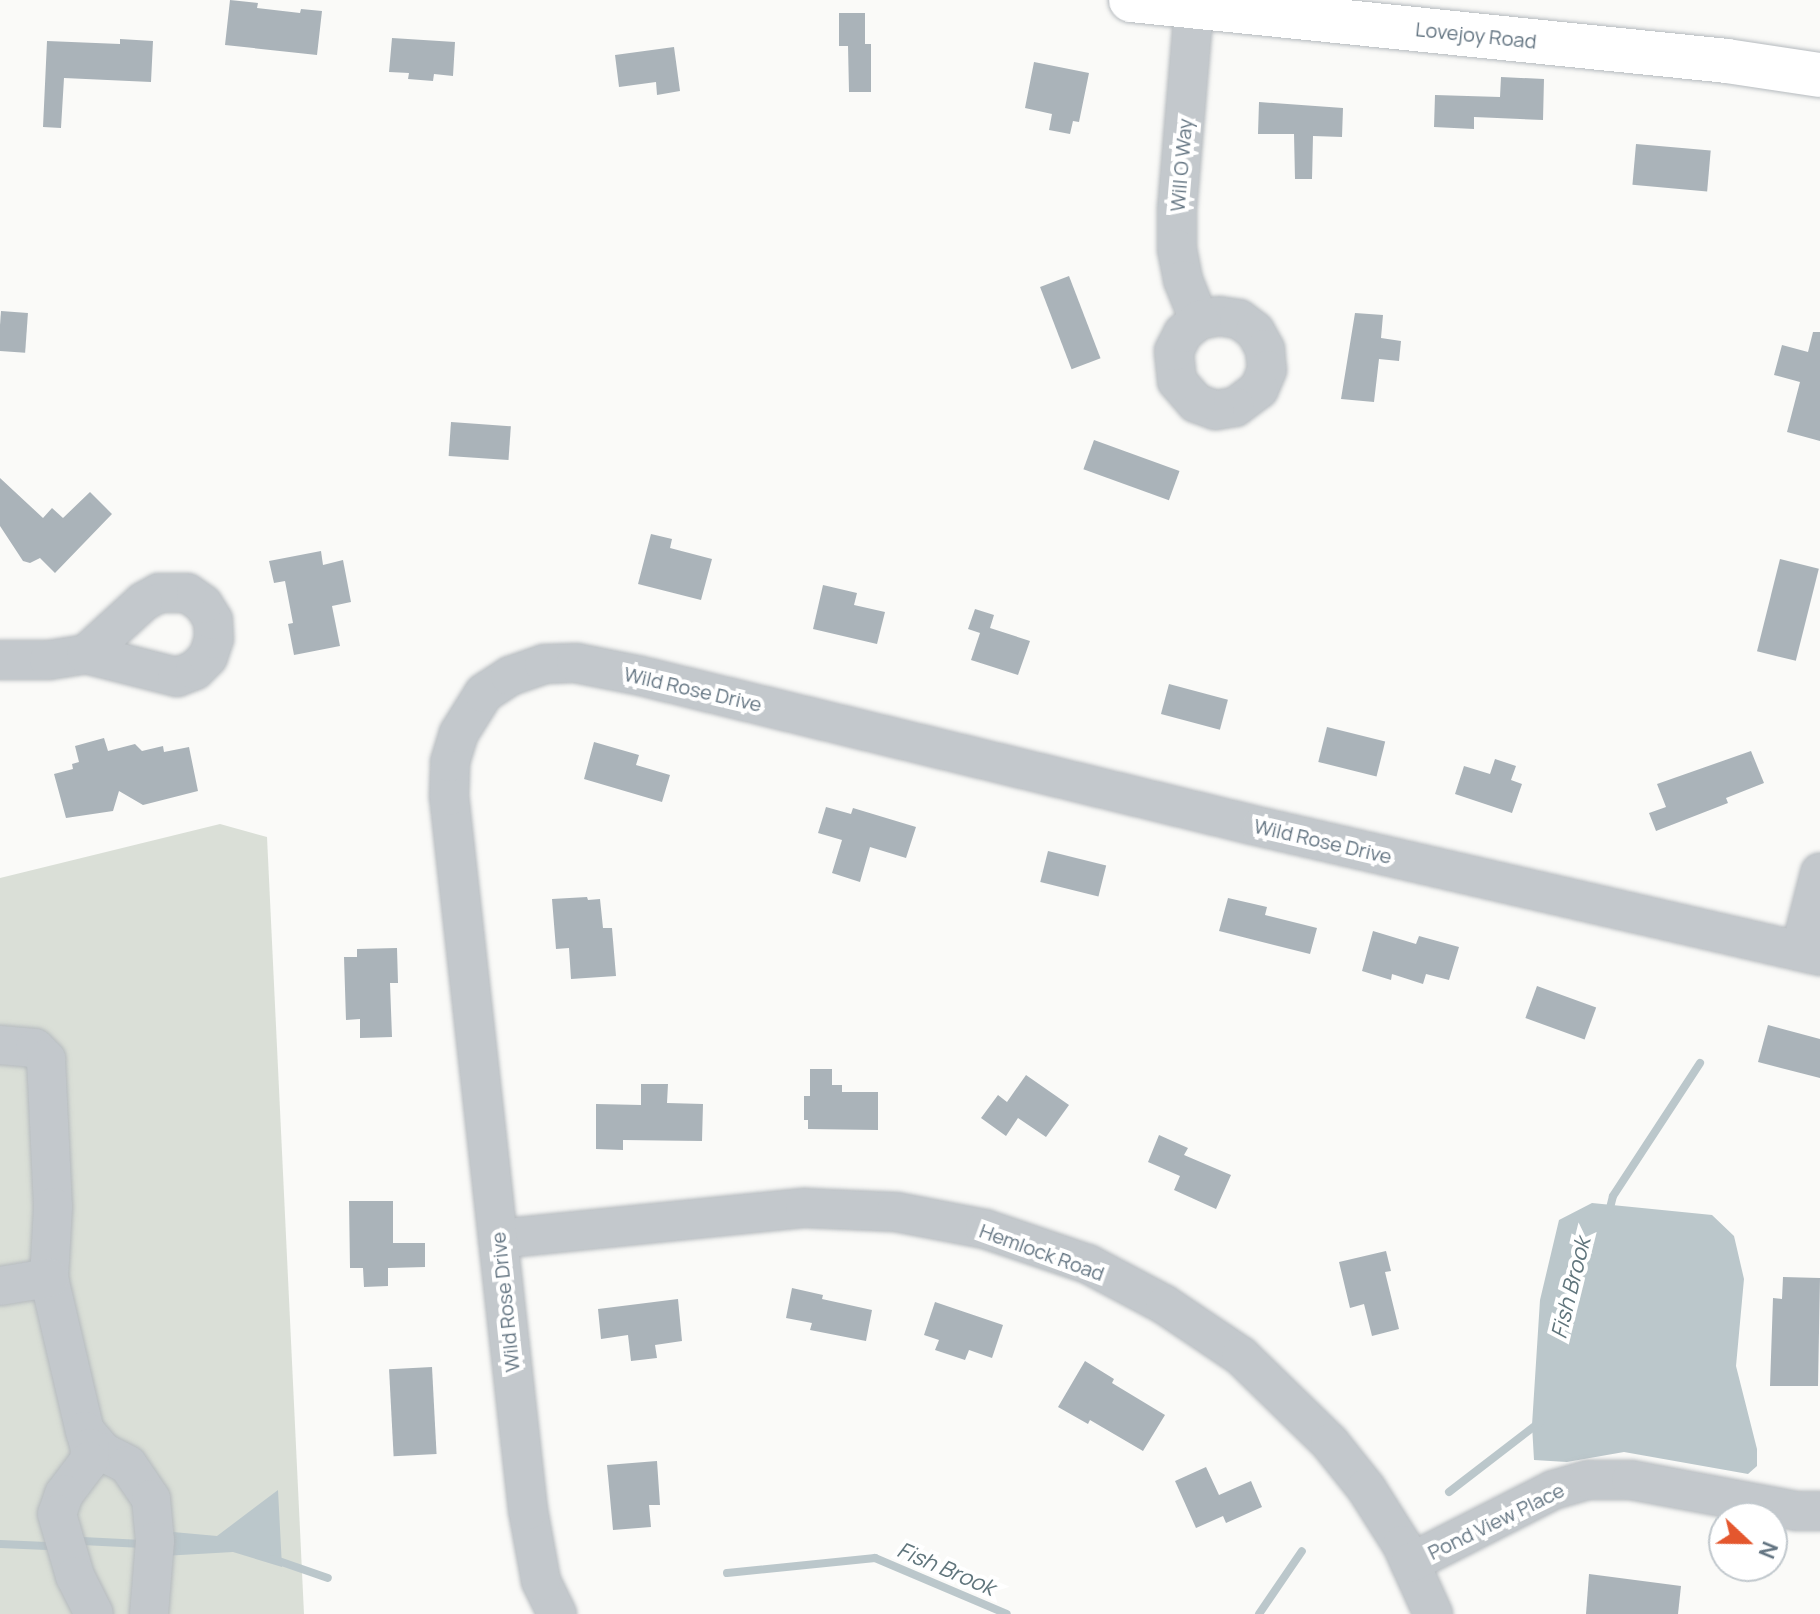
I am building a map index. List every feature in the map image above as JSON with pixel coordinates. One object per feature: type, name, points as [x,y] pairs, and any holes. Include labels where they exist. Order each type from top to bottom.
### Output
[{"type":"main road","name":"Lovejoy Road","points":[[1131,0],[1727,61],[1820,75]]},
{"type":"street","name":"Will O Way","points":[[1194,7],[1176,230],[1179,264],[1199,320]]},
{"type":"street","points":[[0,660],[49,660],[86,654]]},
{"type":"street","name":"Wild Rose Drive","points":[[557,1614],[541,1581],[528,1510],[449,796],[450,762],[459,733],[484,693],[510,676],[544,664],[576,663],[641,676],[1261,827],[1810,953]]},
{"type":"street","points":[[1810,953],[1820,873]]},
{"type":"street","points":[[0,1045],[35,1048],[46,1059],[53,1207],[49,1278],[62,1324],[70,1379],[90,1448],[89,1461],[64,1494],[57,1514],[75,1576],[94,1614]]},
{"type":"street","name":"Hemlock Road","points":[[498,1239],[820,1208],[896,1212],[985,1229],[1088,1264],[1165,1305],[1241,1356],[1330,1443],[1366,1488],[1410,1563],[1433,1614]]},
{"type":"street","points":[[0,1286],[49,1278]]},
{"type":"street","points":[[85,1431],[103,1452],[128,1465],[151,1499],[155,1541],[149,1614]]},
{"type":"street","name":"Pond View Place","points":[[1410,1563],[1553,1490],[1589,1480],[1631,1480],[1796,1511],[1820,1511]]},
{"type":"shaded area","points":[[220,824],[267,837],[304,1614],[0,1614],[0,878]]},
{"type":"water","points":[[1592,1203],[1712,1215],[1734,1236],[1744,1279],[1736,1366],[1757,1449],[1757,1466],[1748,1474],[1624,1452],[1567,1462],[1534,1460],[1532,1425],[1540,1300],[1559,1220]]},
{"type":"water","points":[[278,1490],[282,1567],[233,1552],[163,1556],[173,1532],[217,1536]]},
{"type":"building","points":[[230,0],[258,3],[257,8],[300,13],[301,9],[322,11],[317,55],[225,45]]},
{"type":"building","points":[[839,13],[865,13],[865,44],[871,44],[871,92],[849,92],[848,46],[839,46]]},
{"type":"building","points":[[392,38],[455,42],[453,76],[434,74],[433,81],[408,79],[409,73],[389,72]]},
{"type":"building","points":[[120,39],[153,41],[151,82],[64,78],[61,128],[43,127],[47,41],[120,44]]},
{"type":"building","points":[[674,47],[680,91],[657,95],[656,82],[619,87],[615,55]]},
{"type":"building","points":[[1034,62],[1089,73],[1079,122],[1073,121],[1070,134],[1049,130],[1052,114],[1025,108]]},
{"type":"building","points":[[1501,77],[1544,79],[1543,120],[1474,117],[1474,129],[1434,127],[1435,95],[1500,97]]},
{"type":"building","points":[[1259,102],[1343,108],[1342,137],[1313,136],[1312,179],[1295,179],[1294,134],[1258,134]]},
{"type":"building","points":[[1636,144],[1711,151],[1707,191],[1632,185]]},
{"type":"building","points":[[1069,276],[1101,358],[1072,369],[1040,287]]},
{"type":"building","points":[[1,311],[28,313],[25,353],[0,351]]},
{"type":"building","points":[[1355,313],[1383,315],[1381,338],[1401,341],[1399,361],[1379,359],[1374,402],[1341,399]]},
{"type":"building","points":[[1813,332],[1820,332],[1820,441],[1787,432],[1800,382],[1774,375],[1782,345],[1808,352]]},
{"type":"building","points":[[451,422],[511,426],[508,460],[449,456]]},
{"type":"building","points":[[1094,440],[1180,471],[1169,500],[1083,469]]},
{"type":"building","points":[[0,478],[43,518],[52,508],[63,518],[90,492],[112,514],[55,573],[40,558],[30,563],[23,561],[0,526]]},
{"type":"building","points":[[651,534],[672,539],[670,548],[712,559],[701,600],[638,584]]},
{"type":"building","points":[[321,551],[323,565],[343,560],[351,602],[332,606],[340,646],[294,655],[288,624],[293,623],[285,581],[274,583],[269,561]]},
{"type":"building","points":[[1780,559],[1819,569],[1796,661],[1757,651]]},
{"type":"building","points":[[823,585],[857,593],[854,605],[885,612],[877,644],[813,629]]},
{"type":"building","points":[[975,609],[994,615],[990,628],[1030,641],[1018,675],[971,660],[980,633],[968,629]]},
{"type":"building","points":[[1169,684],[1228,700],[1220,730],[1161,714]]},
{"type":"building","points":[[1327,727],[1385,742],[1377,776],[1318,762]]},
{"type":"building","points":[[104,738],[108,751],[135,744],[142,751],[163,746],[164,752],[189,747],[198,791],[143,805],[119,791],[113,811],[66,818],[54,774],[73,769],[72,764],[79,762],[75,746]]},
{"type":"building","points":[[594,742],[639,755],[636,765],[670,775],[662,802],[584,779]]},
{"type":"building","points":[[1751,751],[1764,783],[1726,798],[1728,803],[1656,831],[1649,813],[1666,807],[1657,784]]},
{"type":"building","points":[[1495,759],[1516,766],[1511,780],[1522,784],[1512,813],[1455,794],[1464,766],[1490,774]]},
{"type":"building","points":[[826,807],[851,814],[853,808],[916,827],[906,858],[870,847],[860,882],[832,873],[842,840],[818,833]]},
{"type":"building","points":[[1048,851],[1106,866],[1098,897],[1040,882]]},
{"type":"building","points":[[587,897],[588,900],[600,899],[603,928],[612,928],[616,976],[571,979],[569,948],[556,949],[552,899]]},
{"type":"building","points":[[1228,898],[1267,907],[1265,915],[1317,928],[1310,954],[1219,931]]},
{"type":"building","points":[[1373,931],[1416,944],[1419,936],[1459,947],[1449,980],[1426,974],[1423,984],[1392,974],[1391,980],[1362,971]]},
{"type":"building","points":[[397,948],[398,983],[390,983],[392,1037],[360,1038],[360,1019],[346,1020],[344,957],[357,957],[357,949]]},
{"type":"building","points":[[1537,986],[1596,1008],[1585,1039],[1525,1018]]},
{"type":"building","points":[[1768,1025],[1820,1039],[1820,1078],[1758,1062]]},
{"type":"building","points":[[810,1069],[832,1069],[832,1085],[842,1085],[842,1092],[878,1092],[878,1130],[808,1129],[808,1120],[804,1120],[804,1096],[810,1096]]},
{"type":"building","points":[[1026,1075],[1069,1105],[1046,1137],[1018,1118],[1006,1136],[981,1118],[998,1095],[1007,1102]]},
{"type":"building","points":[[641,1084],[668,1084],[667,1103],[703,1104],[702,1141],[623,1140],[623,1150],[596,1149],[596,1104],[641,1105]]},
{"type":"building","points":[[1159,1135],[1188,1148],[1184,1155],[1231,1175],[1216,1209],[1174,1190],[1180,1176],[1148,1162]]},
{"type":"building","points":[[349,1201],[393,1201],[393,1243],[425,1243],[425,1267],[388,1268],[388,1286],[364,1287],[363,1268],[350,1268]]},
{"type":"building","points":[[1386,1251],[1391,1271],[1385,1272],[1399,1329],[1372,1336],[1364,1304],[1350,1308],[1339,1262]]},
{"type":"building","points":[[1783,1277],[1820,1278],[1818,1386],[1770,1386],[1773,1298],[1782,1299]]},
{"type":"building","points":[[792,1288],[823,1295],[822,1299],[872,1310],[866,1341],[810,1330],[812,1323],[786,1318]]},
{"type":"building","points":[[678,1299],[682,1341],[655,1345],[657,1358],[631,1361],[628,1335],[601,1339],[598,1309]]},
{"type":"building","points":[[935,1302],[1003,1325],[992,1358],[969,1350],[965,1360],[935,1350],[939,1340],[924,1335]]},
{"type":"building","points":[[1085,1361],[1114,1379],[1112,1383],[1165,1415],[1143,1451],[1090,1420],[1088,1424],[1058,1407]]},
{"type":"building","points":[[432,1367],[437,1454],[394,1456],[389,1369]]},
{"type":"building","points":[[657,1461],[660,1505],[649,1505],[651,1527],[613,1530],[607,1465]]},
{"type":"building","points":[[1206,1467],[1219,1495],[1251,1481],[1262,1507],[1226,1523],[1223,1516],[1196,1528],[1175,1481]]},
{"type":"building","points":[[1589,1574],[1681,1586],[1678,1614],[1586,1614]]},
{"type":"waterway","name":"Fish Brook","points":[[1609,1212],[1613,1196],[1700,1063]]},
{"type":"waterway","name":"Fish Brook","points":[[1449,1492],[1540,1422]]},
{"type":"waterway","name":"Fish Brook","points":[[82,1541],[143,1544]]},
{"type":"waterway","name":"Fish Brook","points":[[0,1544],[47,1546]]},
{"type":"waterway","name":"Fish Brook","points":[[1259,1614],[1302,1551]]},
{"type":"waterway","name":"Fish Brook","points":[[727,1573],[875,1558],[1007,1614]]},
{"type":"waterway","name":"Fish Brook","points":[[273,1559],[328,1578]]}]
